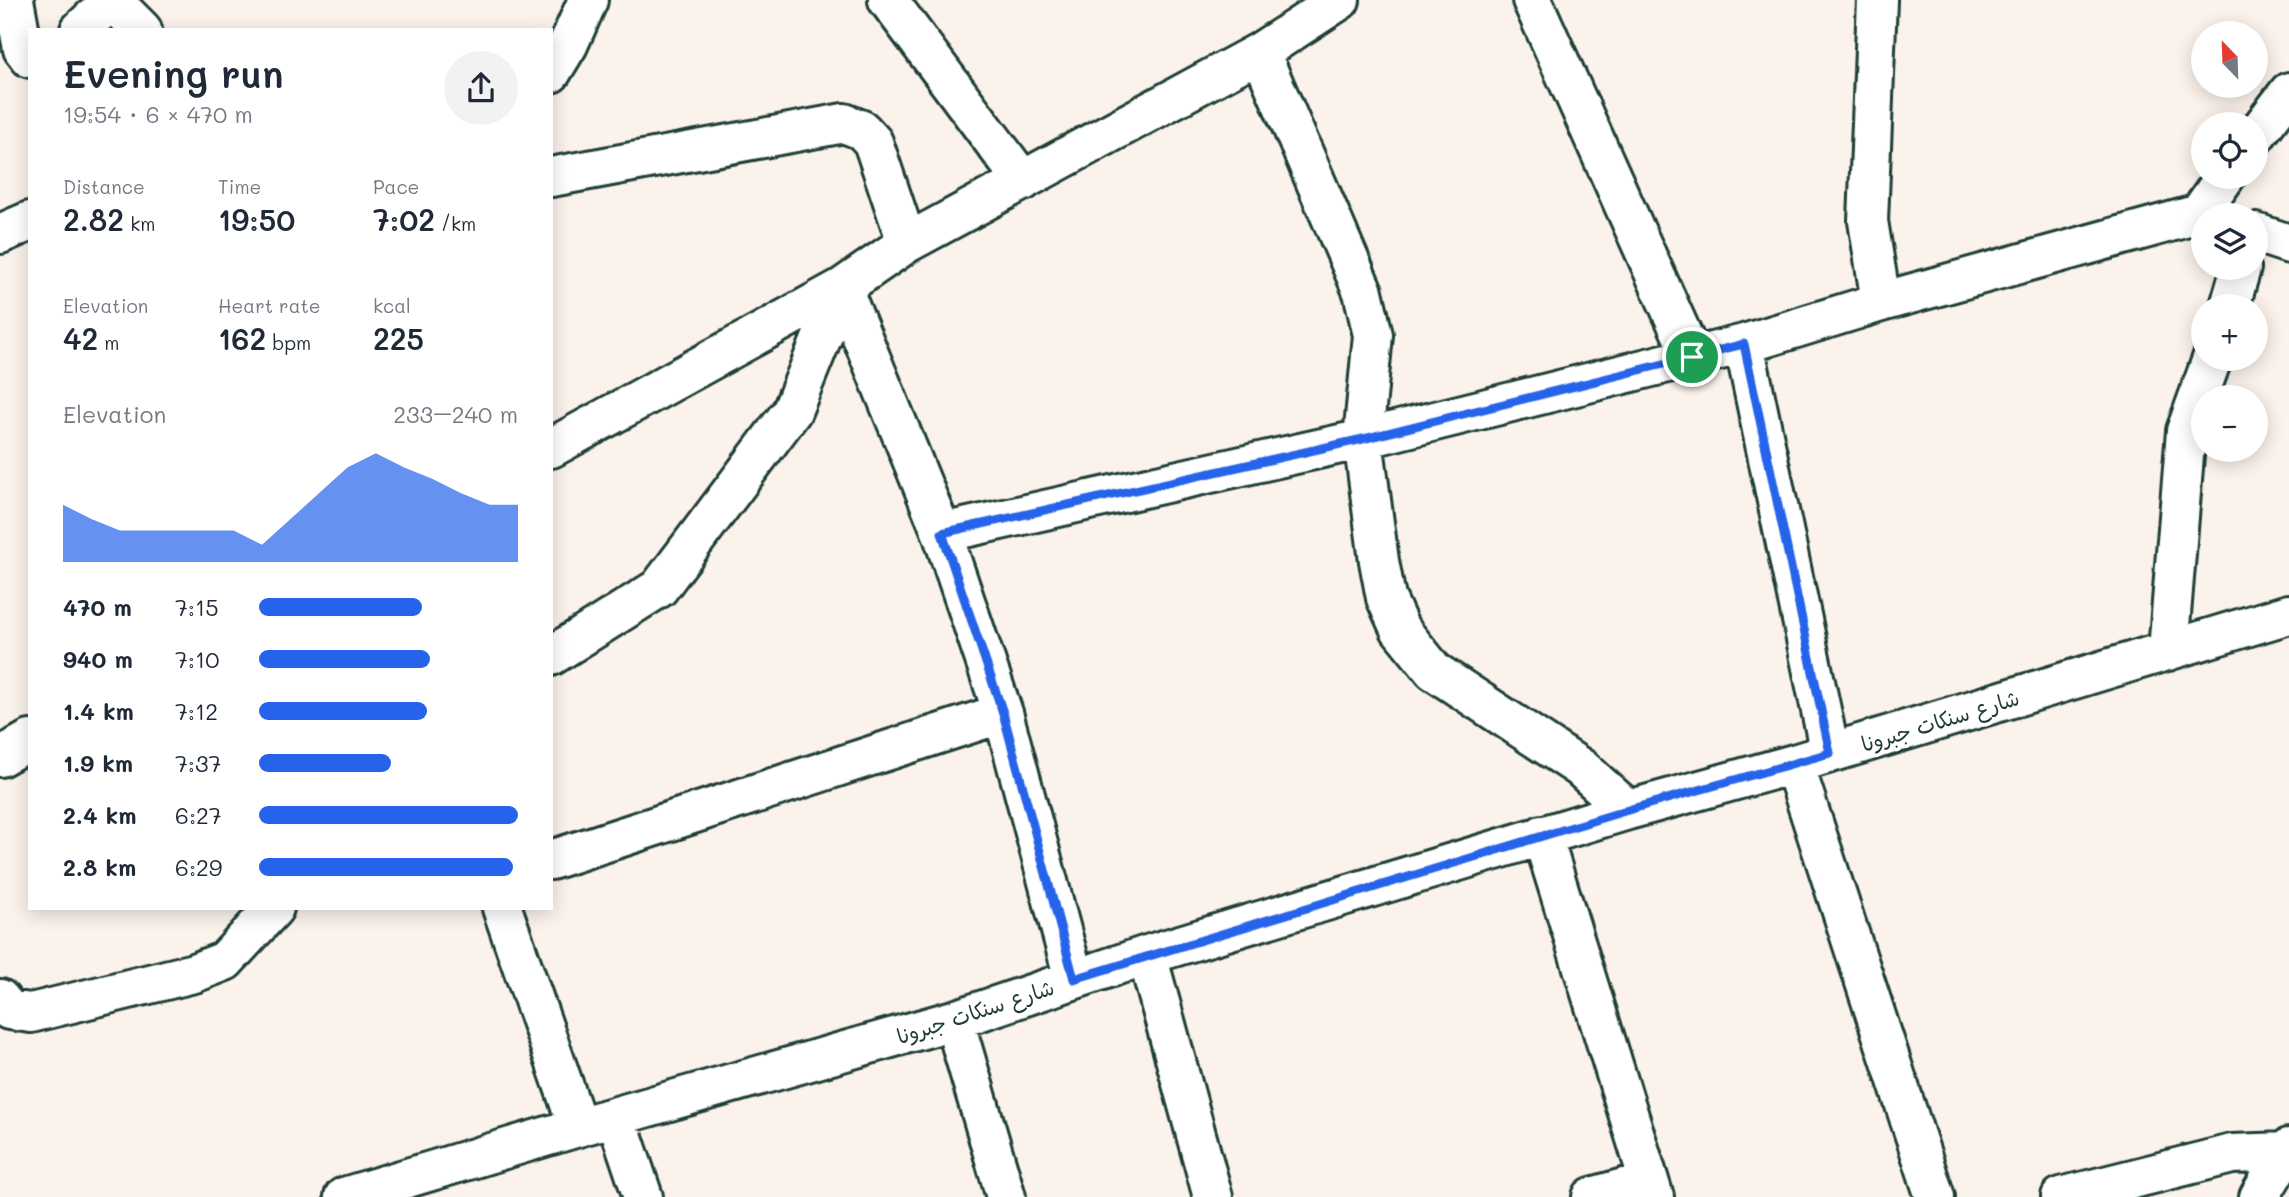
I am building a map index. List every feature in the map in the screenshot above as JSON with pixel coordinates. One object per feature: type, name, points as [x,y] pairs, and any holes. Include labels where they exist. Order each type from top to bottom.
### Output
[{"type":"street","points":[[14,0],[23,49],[28,55]]},
{"type":"street","points":[[81,28],[112,0],[140,28]]},
{"type":"street","points":[[553,70],[568,45],[588,0]]},
{"type":"street","points":[[888,0],[1023,181]]},
{"type":"street","points":[[553,447],[842,288],[907,243],[1260,52],[1340,0]]},
{"type":"street","points":[[1532,0],[1692,357]]},
{"type":"street","points":[[1877,0],[1868,221],[1881,302]]},
{"type":"street","points":[[1260,52],[1363,292],[1373,335],[1363,439],[1386,598],[1400,629],[1434,671],[1581,768],[1628,810]]},
{"type":"street","points":[[2268,119],[2289,92]]},
{"type":"street","points":[[553,177],[844,123],[862,130],[873,142],[907,243]]},
{"type":"street","points":[[942,533],[1363,439],[1744,344],[1881,302],[2191,218]]},
{"type":"street","points":[[0,234],[28,222]]},
{"type":"street","points":[[2268,237],[2289,244]]},
{"type":"street","points":[[842,288],[942,533],[1003,713],[1074,979]]},
{"type":"street","points":[[553,655],[659,588],[792,411],[842,288]]},
{"type":"street","points":[[1744,344],[1830,753]]},
{"type":"street","points":[[2168,650],[2186,431],[2208,371]]},
{"type":"street","name":"شارع سنكات جبرونا","points":[[344,1197],[954,1020],[1147,955],[1542,835],[1794,764],[2289,614]]},
{"type":"street","points":[[553,859],[1003,713]]},
{"type":"street","points":[[0,757],[28,741]]},
{"type":"street","points":[[1794,764],[1935,1197]]},
{"type":"street","points":[[1542,835],[1652,1189],[1592,1197]]},
{"type":"street","points":[[0,999],[9,1010],[31,1013],[194,973],[225,961],[272,910]]},
{"type":"street","points":[[503,910],[578,1127]]},
{"type":"street","points":[[1147,955],[1213,1197]]},
{"type":"street","points":[[954,1020],[1006,1197]]},
{"type":"street","points":[[616,1117],[643,1197]]},
{"type":"street","points":[[2061,1197],[2232,1154],[2288,1150]]},
{"type":"street","points":[[2259,1197],[2288,1150]]},
{"type":"route","points":[[1744,344],[1830,753],[1628,810],[1074,979],[1003,713],[942,533],[1363,439],[1692,357],[1744,344]]}]
